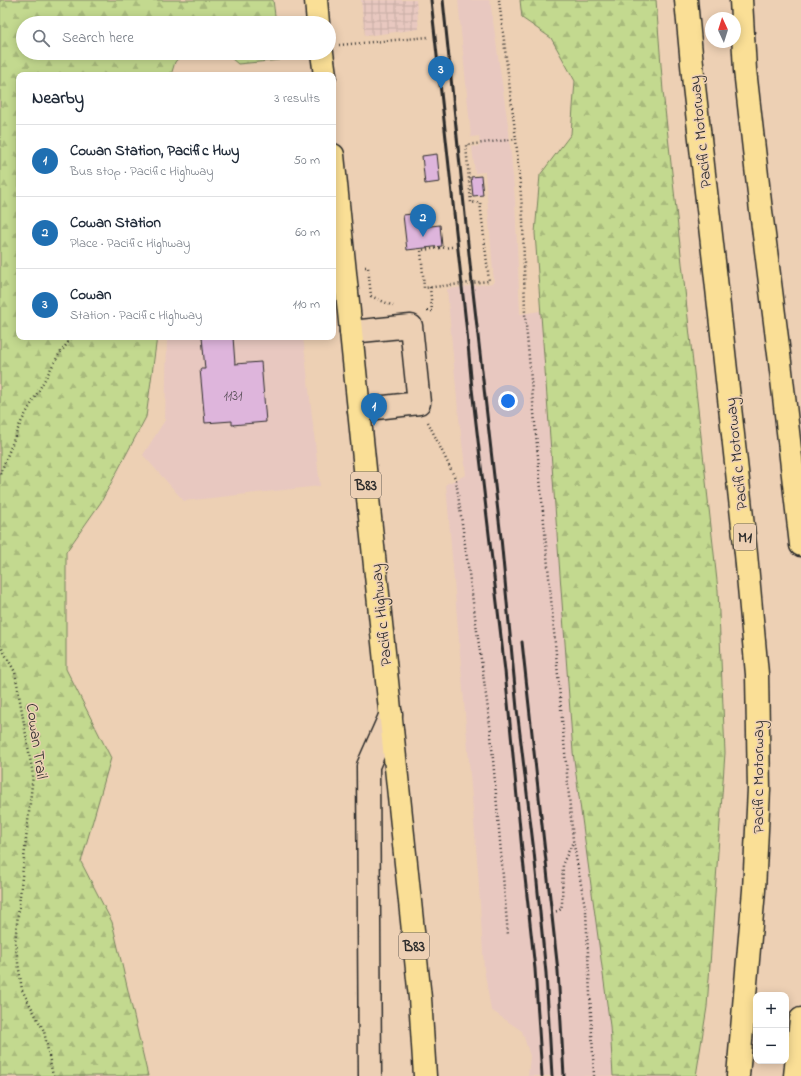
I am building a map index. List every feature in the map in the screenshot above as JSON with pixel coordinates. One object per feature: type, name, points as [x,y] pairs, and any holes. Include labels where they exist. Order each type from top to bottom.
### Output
[{"type":"main road","points":[[316,0],[317,16]]},
{"type":"main road","name":"Pacific Motorway","points":[[686,0],[694,86],[746,546],[757,674],[759,797],[754,890],[738,1076]]},
{"type":"main road","points":[[741,0],[745,70],[801,545]]},
{"type":"main road","points":[[326,72],[328,60]]},
{"type":"main road","name":"Pacific Highway","points":[[336,184],[420,998],[425,1076]]},
{"type":"main road","points":[[795,1076],[801,1019]]},
{"type":"lane","points":[[351,332],[411,326],[419,404],[359,410]]},
{"type":"lane","points":[[370,1076],[368,766],[391,714]]},
{"type":"path","points":[[499,0],[516,139],[523,219],[524,314],[573,840],[586,912],[594,1076]]},
{"type":"path","points":[[336,48],[430,37]]},
{"type":"path","points":[[452,248],[421,250],[424,288],[489,281],[480,202],[470,203],[464,145],[516,139]]},
{"type":"path","points":[[345,269],[368,267],[371,296],[396,307]]},
{"type":"path","points":[[425,312],[432,311],[430,287]]},
{"type":"path","points":[[0,474],[20,424],[58,356],[70,340]]},
{"type":"path","points":[[419,404],[456,480],[490,724],[508,935]]},
{"type":"path","name":"Cowan Trail","points":[[0,645],[15,672],[33,775],[15,942],[22,990],[44,1031],[54,1076]]},
{"type":"path","points":[[552,912],[561,909],[563,863],[573,840]]},
{"type":"shaded area","points":[[361,0],[416,0],[419,29],[365,36]]},
{"type":"shaded area","points":[[458,0],[490,0],[509,132],[515,200],[520,314],[540,311],[573,752],[610,1026],[613,1076],[528,1076],[530,1056],[522,1031],[491,1010],[484,969],[478,871],[446,484],[466,475],[458,410],[447,289],[494,283],[485,172],[475,173],[472,147],[480,146],[479,136],[471,137]]},
{"type":"shaded area","points":[[167,340],[303,340],[320,486],[184,501],[143,455],[165,420]]},
{"type":"green space","points":[[0,0],[273,0],[275,16],[16,16],[16,60],[177,60],[172,72],[16,72],[16,340],[157,340],[146,417],[101,502],[66,552],[66,669],[111,758],[81,862],[112,922],[148,1076],[0,1076]]},
{"type":"green space","points":[[520,0],[656,0],[663,91],[718,590],[725,753],[707,1007],[696,1076],[613,1076],[610,1026],[573,752],[535,233],[540,175],[571,134],[575,81],[551,38],[522,18]]},
{"type":"green space","points":[[233,60],[280,60],[238,64]]},
{"type":"building","points":[[437,154],[440,182],[425,184],[422,156]]},
{"type":"building","points":[[481,176],[483,195],[473,196],[471,177]]},
{"type":"building","points":[[421,213],[422,227],[440,225],[442,246],[407,250],[403,215]]},
{"type":"building","points":[[202,340],[233,340],[235,364],[261,362],[266,422],[232,425],[232,421],[205,423],[200,369],[205,369]]},
{"type":"railway","points":[[431,0],[472,389],[505,671],[535,969],[542,1076]]},
{"type":"railway","points":[[443,0],[472,283],[501,538],[517,709],[534,852],[546,973],[552,1076]]},
{"type":"railway","points":[[522,642],[558,971],[564,1076]]},
{"type":"place","name":"Cowan","points":[[441,89]]},
{"type":"place","name":"Cowan Station","points":[[423,237]]},
{"type":"place","name":"Cowan Station, Pacific Hwy","points":[[374,426]]}]
